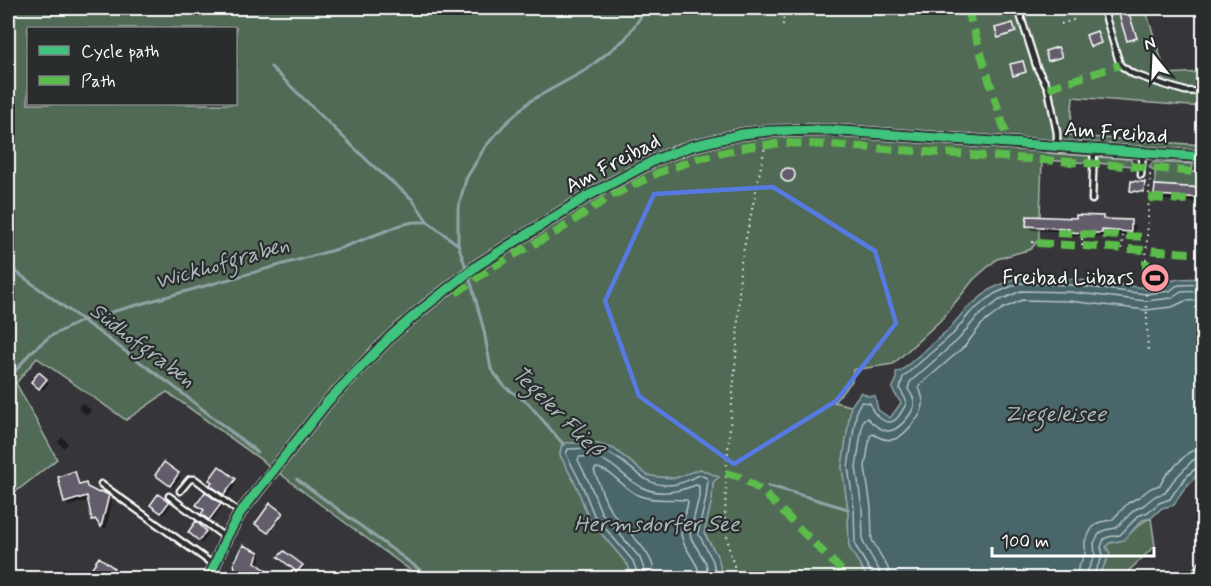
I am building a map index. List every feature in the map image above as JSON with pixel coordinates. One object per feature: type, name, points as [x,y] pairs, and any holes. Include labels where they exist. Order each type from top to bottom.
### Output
[{"type":"street","name":"Am Freibad","points":[[211,578],[214,565],[237,516],[328,401],[392,336],[478,265],[586,197],[657,159],[693,146],[742,134],[828,130],[1203,157]]},
{"type":"lane","points":[[1018,8],[1037,68],[1048,87],[1058,132],[1057,147]]},
{"type":"lane","points":[[1103,8],[1120,65],[1133,74],[1165,85],[1185,91],[1203,92]]},
{"type":"lane","points":[[1092,200],[1094,149]]},
{"type":"lane","points":[[1141,175],[1143,153]]},
{"type":"lane","points":[[180,491],[190,479],[195,479],[237,516]]},
{"type":"lane","points":[[101,484],[214,565]]},
{"type":"lane","points":[[169,496],[226,538]]},
{"type":"path","points":[[783,26],[785,8]]},
{"type":"path","points":[[1061,24],[1073,21],[1072,18]]},
{"type":"path","points":[[738,579],[725,525],[726,473],[737,345],[740,267],[765,145]]},
{"type":"path","points":[[1146,260],[1149,183]]},
{"type":"path","points":[[1082,246],[1083,234]]},
{"type":"path","points":[[1122,249],[1123,236]]},
{"type":"path","points":[[1032,242],[1037,243]]},
{"type":"path","points":[[1146,288],[1148,354]]},
{"type":"highlighted area","points":[[773,187],[875,251],[896,323],[836,401],[734,464],[639,396],[605,301],[654,194]]},
{"type":"green space","points":[[8,8],[1145,8],[1166,74],[1203,72],[1203,107],[1073,97],[1070,135],[1203,145],[1203,151],[1060,141],[1048,153],[1089,156],[1091,163],[1042,160],[1040,216],[1027,217],[1027,226],[1039,227],[1039,239],[1031,249],[997,259],[974,279],[942,319],[893,364],[853,370],[852,381],[834,402],[851,406],[842,467],[848,509],[849,547],[868,578],[722,578],[716,554],[704,533],[712,499],[713,482],[718,477],[700,469],[676,478],[656,477],[647,475],[614,449],[594,443],[562,443],[560,455],[577,487],[589,519],[628,565],[633,578],[421,578],[167,392],[126,420],[37,358],[16,383],[57,459],[8,498]]},
{"type":"green space","points":[[1097,157],[1130,159],[1134,166],[1096,163]]},
{"type":"green space","points":[[1153,162],[1193,164],[1192,172],[1203,173],[1203,188],[1155,185],[1155,171],[1149,167]]},
{"type":"green space","points":[[1151,518],[1155,546],[1121,578],[1098,578],[1110,553],[1106,547],[1109,543],[1122,540],[1140,524]]},
{"type":"water","name":"Ziegeleisee","points":[[1018,277],[1071,279],[1146,288],[1169,285],[1169,281],[1179,279],[1203,278],[1203,469],[1183,490],[1174,505],[1162,508],[1151,518],[1142,520],[1124,540],[1109,543],[1106,547],[1110,553],[1098,578],[868,578],[849,547],[848,509],[842,467],[851,406],[861,392],[868,396],[875,396],[878,410],[890,418],[901,403],[892,389],[896,381],[896,372],[901,371],[949,329],[966,309],[991,289]]},
{"type":"water","name":"Hermsdorfer See","points":[[562,443],[594,443],[614,449],[647,475],[656,477],[676,478],[700,469],[719,477],[713,482],[712,499],[704,533],[719,560],[722,578],[633,578],[628,565],[589,519],[577,487],[560,455]]},
{"type":"building","points":[[1117,8],[1127,8],[1137,38],[1127,41]]},
{"type":"building","points":[[1013,23],[1016,32],[998,38],[995,28]]},
{"type":"building","points":[[1097,31],[1101,43],[1090,47],[1086,35]]},
{"type":"building","points":[[1058,47],[1062,57],[1048,61],[1045,51]]},
{"type":"building","points":[[1023,61],[1026,72],[1013,76],[1010,64]]},
{"type":"building","points":[[785,168],[791,168],[795,175],[791,182],[785,182],[781,178],[781,172]]},
{"type":"building","points":[[1131,181],[1145,182],[1144,192],[1130,191]]},
{"type":"building","points":[[1155,185],[1203,188],[1203,198],[1154,195]]},
{"type":"building","name":"Freibad Lübars","points":[[1076,215],[1131,220],[1131,232],[1102,230],[1102,233],[1068,232],[1069,229],[1026,226],[1027,216],[1076,218]]},
{"type":"building","points":[[39,372],[47,379],[39,389],[31,382]]},
{"type":"building","points":[[164,462],[179,473],[170,486],[155,475]]},
{"type":"building","points":[[219,466],[236,479],[224,495],[210,485],[212,482],[209,480]]},
{"type":"building","points":[[75,471],[79,485],[86,483],[87,487],[109,495],[101,527],[95,519],[92,521],[87,496],[64,503],[58,477]]},
{"type":"building","points":[[205,492],[221,504],[209,520],[201,514],[204,510],[196,505]]},
{"type":"building","points":[[158,494],[169,502],[161,513],[150,505]]},
{"type":"building","points":[[270,503],[283,513],[268,533],[255,524]]},
{"type":"building","points":[[196,521],[206,531],[199,541],[188,532]]},
{"type":"building","points":[[243,545],[259,552],[255,562],[278,579],[248,579],[235,569],[234,563]]},
{"type":"building","points":[[284,551],[303,565],[297,572],[278,557]]},
{"type":"building","points":[[99,557],[114,568],[106,579],[84,579]]},
{"type":"building","points":[[1203,558],[1203,579],[1184,579]]},
{"type":"waterway","name":"Tegeler Fließ","points":[[564,445],[528,403],[505,387],[491,369],[484,331],[458,244],[458,209],[466,179],[485,147],[504,125],[530,101],[586,70],[625,39],[647,8]]},
{"type":"waterway","points":[[271,67],[371,164],[412,199],[428,222]]},
{"type":"waterway","name":"Wickhofgraben","points":[[8,380],[30,353],[49,337],[83,320],[341,248],[413,222],[428,222],[457,244]]},
{"type":"waterway","name":"Südhofgraben","points":[[8,266],[173,386],[257,452]]},
{"type":"waterway","name":"Südhofgraben","points":[[297,479],[431,578]]},
{"type":"waterway","points":[[768,486],[848,509]]},
{"type":"marked path","points":[[967,8],[1010,148]]},
{"type":"marked path","points":[[1048,88],[1120,65]]},
{"type":"marked path","points":[[456,293],[492,267],[558,231],[609,197],[660,172],[697,159],[747,147],[785,143],[830,145],[1204,173]]},
{"type":"marked path","points":[[1149,198],[1204,201]]},
{"type":"marked path","points":[[1057,233],[1147,237]]},
{"type":"marked path","points":[[1037,243],[1204,254]]},
{"type":"marked path","points":[[1146,260],[1146,288]]},
{"type":"marked path","points":[[726,473],[740,477],[762,491],[849,578]]},
{"type":"cycle path","points":[[209,578],[226,538],[240,513],[328,401],[391,336],[478,265],[586,197],[657,159],[692,146],[742,134],[828,130],[1204,157]]},
{"type":"place","name":"Freibad Lübars","points":[[1155,278]]}]
